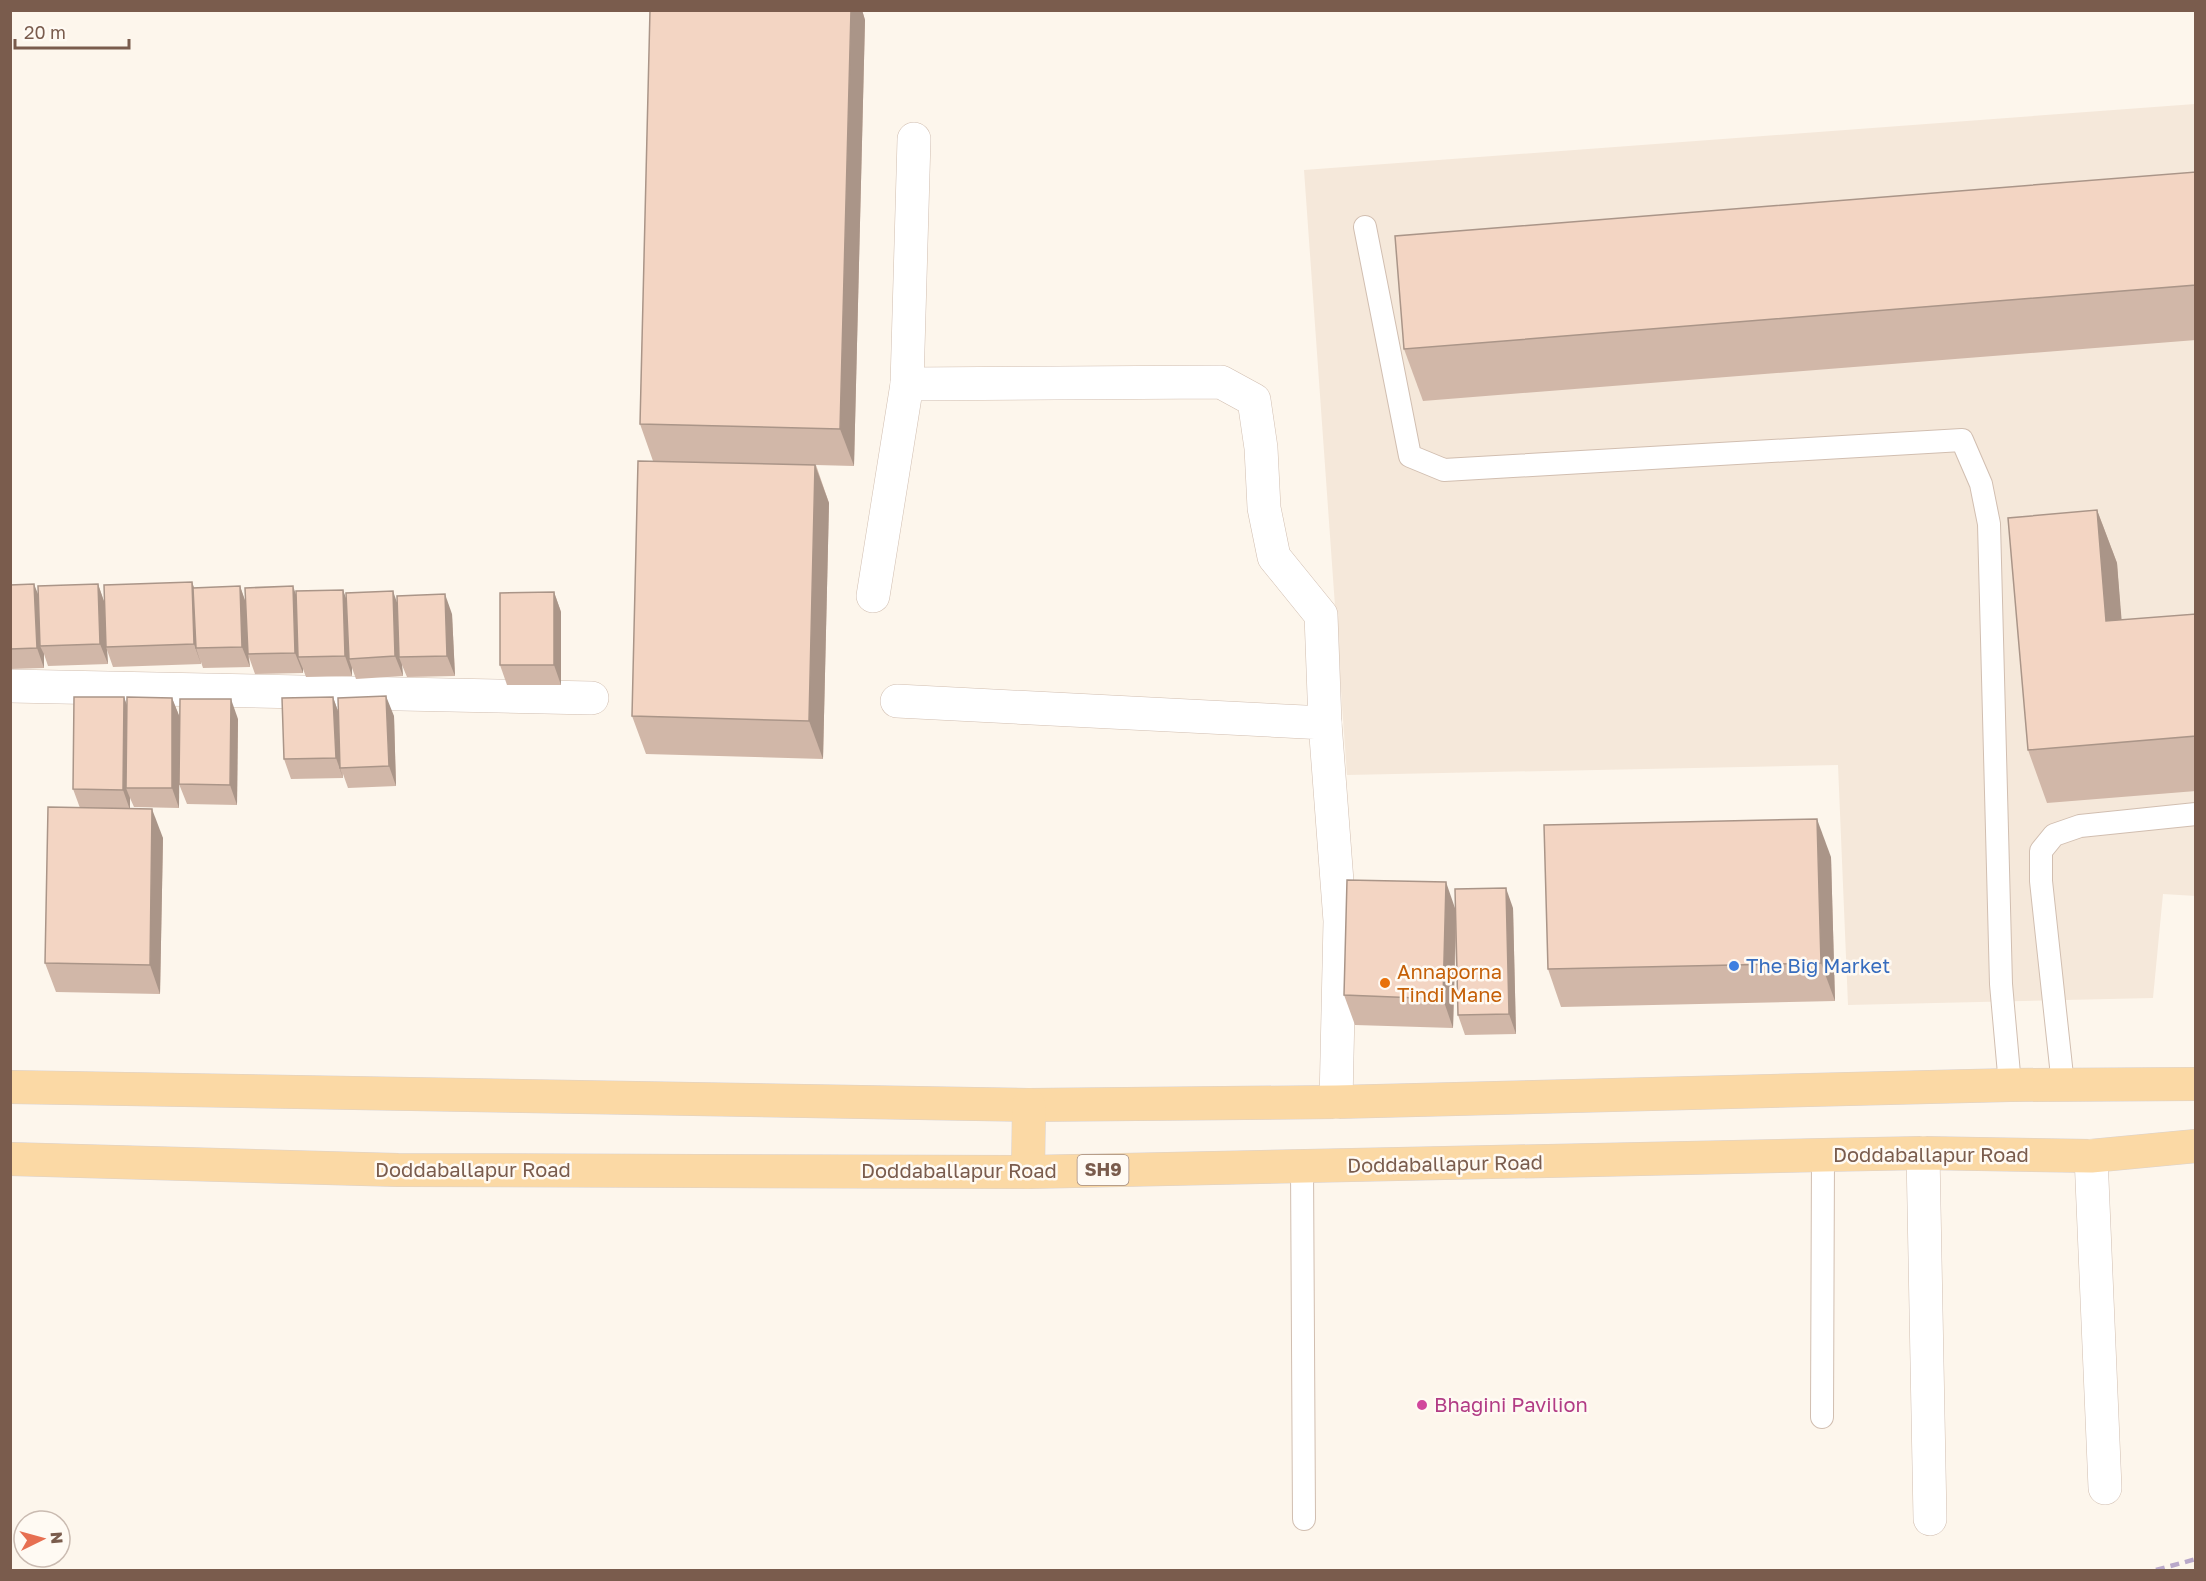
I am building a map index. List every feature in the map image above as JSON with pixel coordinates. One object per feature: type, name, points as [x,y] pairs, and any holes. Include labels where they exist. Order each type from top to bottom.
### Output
[{"type":"main road","points":[[10,1088],[1029,1105],[1336,1102],[2010,1085],[2196,1084]]},
{"type":"main road","points":[[1028,1172],[1029,1105]]},
{"type":"main road","name":"Doddaballapur Road","points":[[10,1159],[398,1170],[1028,1172],[1823,1155],[2091,1156],[2196,1146]]},
{"type":"street","points":[[873,596],[907,384],[914,139]]},
{"type":"street","points":[[907,384],[1221,382],[1254,400],[1261,448],[1264,508],[1274,556],[1321,615],[1324,723],[1340,921],[1336,1102]]},
{"type":"street","points":[[10,686],[592,698]]},
{"type":"street","points":[[897,701],[1324,723]]},
{"type":"street","points":[[1923,1154],[1930,1519]]},
{"type":"street","points":[[2091,1156],[2105,1488]]},
{"type":"lane","points":[[1365,227],[1410,456],[1444,470],[1962,440],[1981,484],[1989,524],[2001,984],[2010,1085]]},
{"type":"lane","points":[[2063,1085],[2042,881],[2041,851],[2054,835],[2080,826],[2196,814]]},
{"type":"lane","points":[[1822,1417],[1823,1155]]},
{"type":"lane","points":[[1302,1166],[1304,1519]]},
{"type":"shaded area","points":[[2195,104],[2196,896],[2163,894],[2153,998],[1848,1005],[1838,765],[1347,775],[1304,170]]},
{"type":"building","points":[[650,10],[851,10],[840,429],[640,424]]},
{"type":"building","points":[[2196,172],[2196,285],[1404,349],[1395,236]]},
{"type":"building","points":[[638,461],[815,465],[809,721],[632,716]]},
{"type":"building","points":[[2097,510],[2106,621],[2196,614],[2196,736],[2028,750],[2008,518]]},
{"type":"building","points":[[192,582],[194,644],[106,647],[104,585]]},
{"type":"building","points":[[34,584],[37,648],[10,649],[10,585]]},
{"type":"building","points":[[98,584],[100,644],[40,646],[38,586]]},
{"type":"building","points":[[240,586],[242,647],[196,648],[193,588]]},
{"type":"building","points":[[293,586],[295,653],[248,654],[245,588]]},
{"type":"building","points":[[343,590],[345,656],[298,657],[296,591]]},
{"type":"building","points":[[393,591],[395,656],[349,659],[346,593]]},
{"type":"building","points":[[554,592],[554,665],[500,665],[500,593]]},
{"type":"building","points":[[445,594],[447,656],[399,657],[397,596]]},
{"type":"building","points":[[386,696],[389,766],[340,768],[338,698]]},
{"type":"building","points":[[74,697],[124,697],[123,790],[73,789]]},
{"type":"building","points":[[127,697],[172,698],[172,788],[126,788]]},
{"type":"building","points":[[333,697],[336,758],[284,759],[282,698]]},
{"type":"building","points":[[180,699],[231,699],[230,785],[179,784]]},
{"type":"building","points":[[48,807],[152,809],[150,965],[45,963]]},
{"type":"building","points":[[1817,819],[1821,963],[1548,969],[1544,825]]},
{"type":"building","points":[[1347,880],[1446,882],[1443,999],[1344,995]]},
{"type":"building","points":[[1506,888],[1509,1014],[1458,1015],[1455,889]]},
{"type":"railway","points":[[2156,1570],[2196,1559]]},
{"type":"place","name":"The Big Market","points":[[1734,966]]},
{"type":"place","name":"Annaporna Tindi Mane","points":[[1385,983]]},
{"type":"place","name":"Bhagini Pavilion","points":[[1422,1405]]}]
